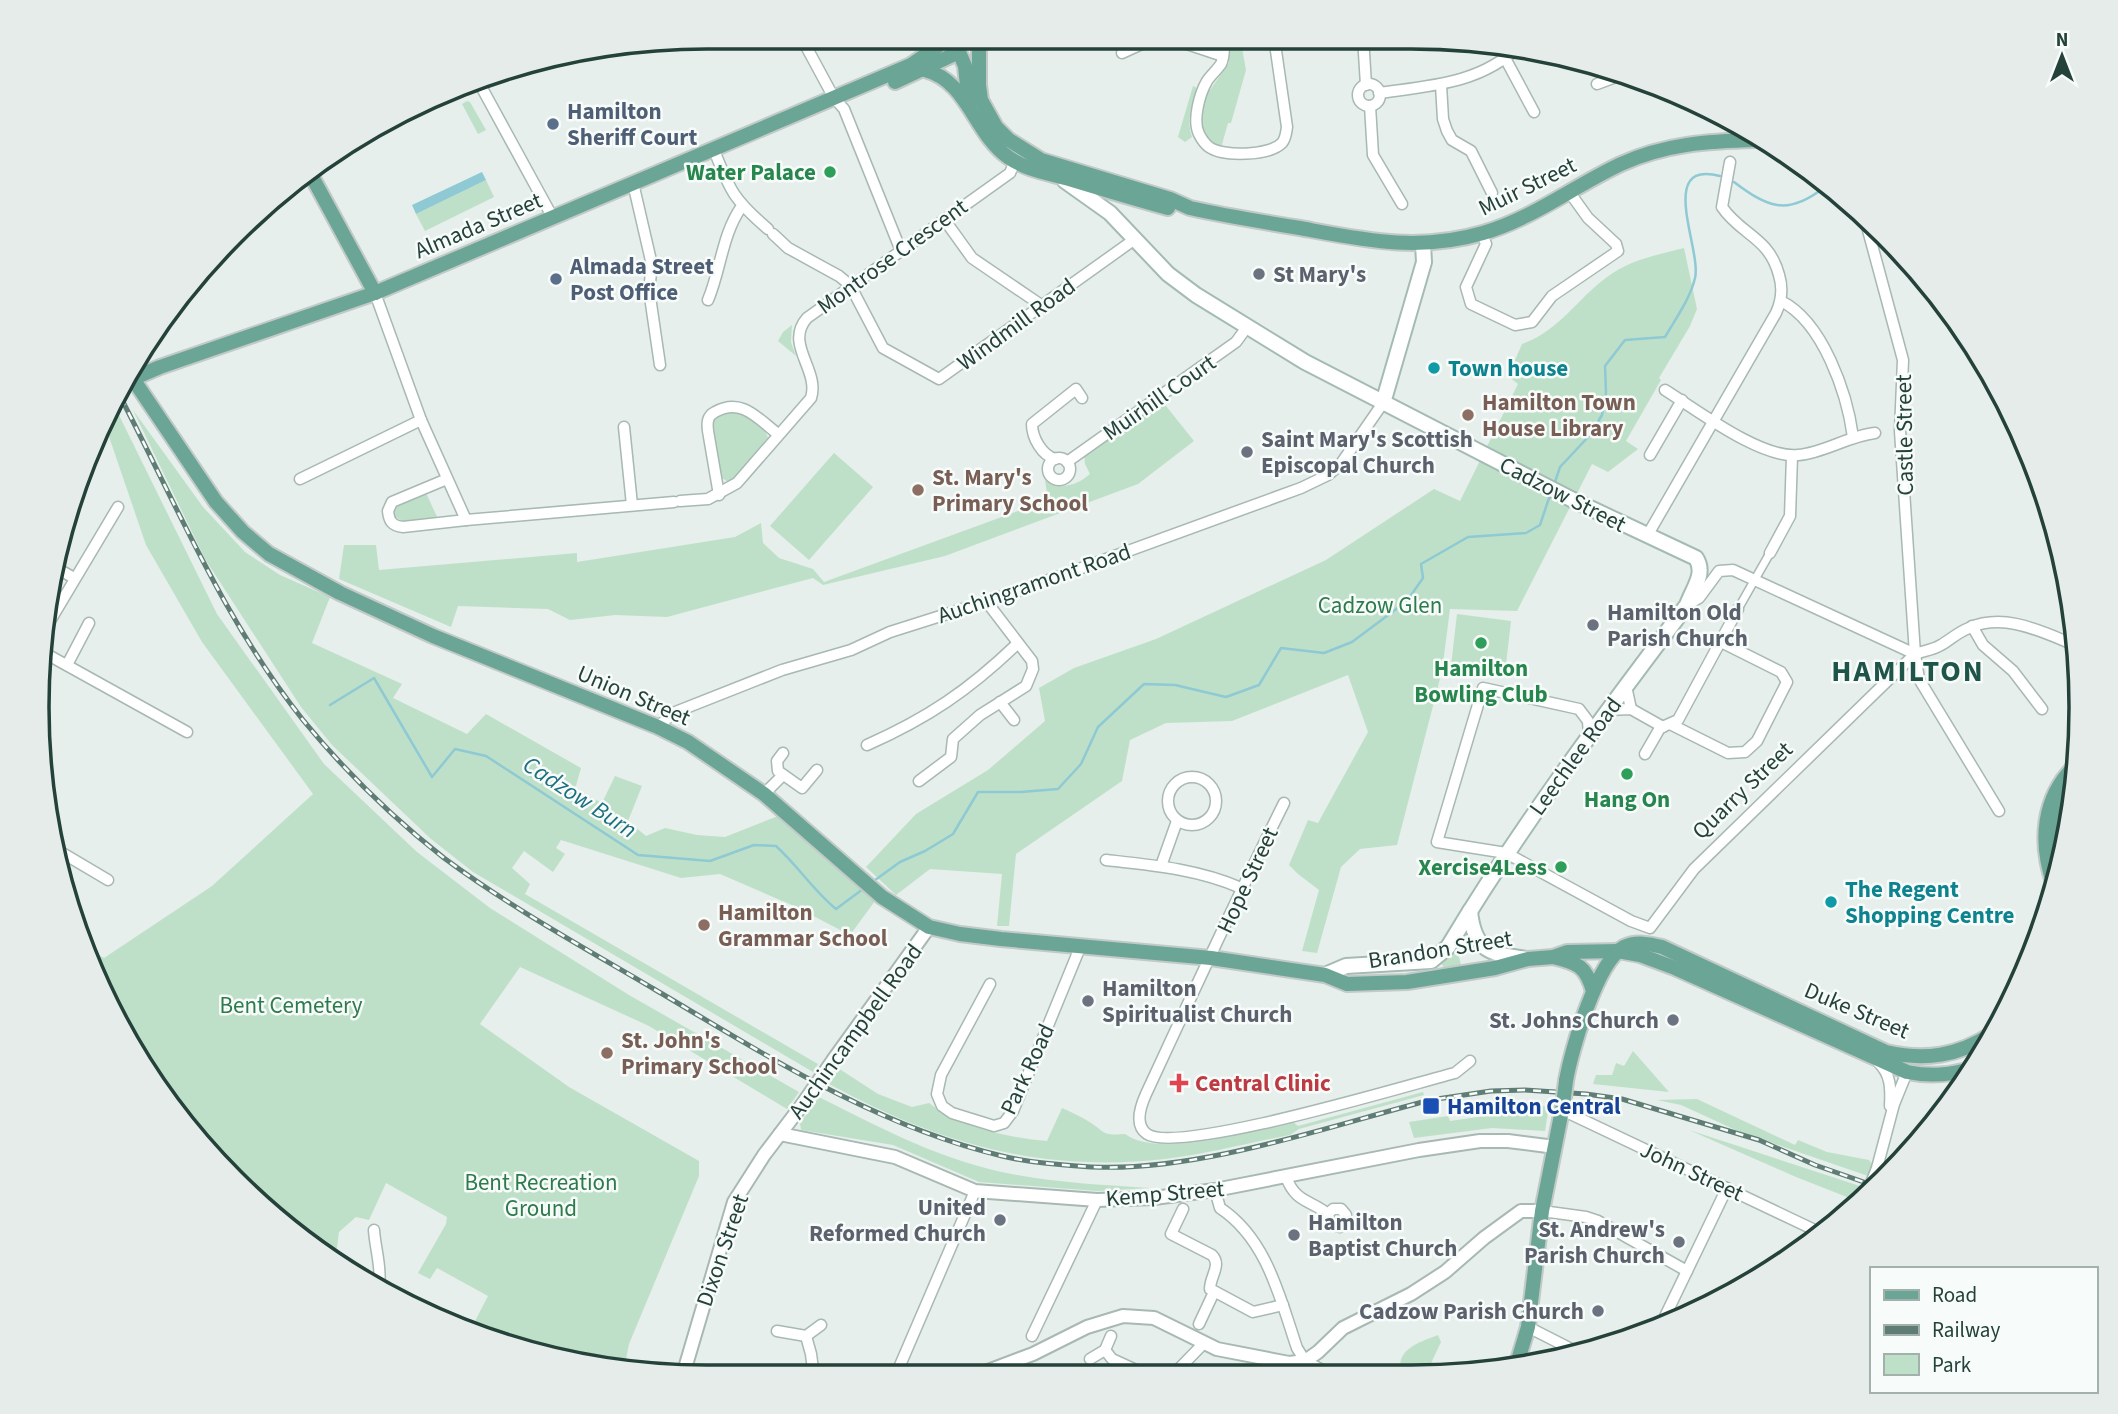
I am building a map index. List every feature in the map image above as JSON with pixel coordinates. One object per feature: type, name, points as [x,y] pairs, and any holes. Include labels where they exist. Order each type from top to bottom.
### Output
[{"type":"main road","name":"Almada Street","points":[[139,375],[375,293],[911,65],[934,49]]},
{"type":"main road","points":[[950,49],[960,52]]},
{"type":"main road","name":"Almada Street","points":[[834,98],[850,101],[972,49]]},
{"type":"main road","name":"Muir Street","points":[[981,49],[981,100],[1002,134],[1041,160],[1172,209],[1190,208],[1387,244],[1446,242],[1482,233],[1533,213],[1619,165],[1658,150],[1698,142],[1745,140]]},
{"type":"main road","name":"Muir Street","points":[[960,52],[965,66],[969,105]]},
{"type":"main road","name":"Muir Street","points":[[925,70],[948,80],[969,105],[989,141],[1014,161],[1058,176],[1119,188]]},
{"type":"main road","name":"Muir Street","points":[[1058,176],[1100,205],[1135,239]]},
{"type":"main road","points":[[314,180],[375,293]]},
{"type":"main road","name":"Cadzow Street","points":[[1135,239],[1168,274],[1196,295],[1305,362],[1573,500],[1696,558],[1700,565],[1700,574],[1687,605]]},
{"type":"main road","points":[[1383,403],[1424,262],[1423,244]]},
{"type":"main road","name":"Union Street","points":[[134,383],[216,502],[243,532],[269,554],[340,593],[433,636],[658,727],[688,742],[764,794],[882,897],[929,927],[974,936],[1211,958]]},
{"type":"main road","name":"Leechlee Road","points":[[1325,975],[1346,966],[1432,961],[1448,947],[1506,853],[1589,735],[1687,605]]},
{"type":"main road","points":[[2049,866],[2045,847],[2047,819],[2056,790],[2065,779]]},
{"type":"main road","points":[[1470,911],[1472,930],[1480,945],[1491,952],[1528,959]]},
{"type":"main road","name":"Duke Street","points":[[1618,951],[1633,944],[1662,947],[1886,1052],[1912,1058],[1907,1072],[1675,968],[1640,955]]},
{"type":"main road","points":[[1520,1355],[1528,1327],[1542,1211],[1572,1049],[1593,991],[1618,951]]},
{"type":"main road","name":"Brandon Street","points":[[1211,958],[1325,975],[1347,984],[1375,985],[1470,973],[1567,952],[1618,951],[1640,955]]},
{"type":"main road","points":[[1579,1031],[1619,963],[1640,955]]},
{"type":"main road","name":"Brandon Street","points":[[1553,957],[1581,967],[1588,975],[1593,991]]},
{"type":"main road","points":[[1912,1058],[1950,1052],[1979,1040]]},
{"type":"main road","points":[[1907,1072],[1928,1076],[1958,1073]]},
{"type":"street","points":[[807,49],[834,98],[844,109],[901,251]]},
{"type":"street","points":[[1122,53],[1131,49]]},
{"type":"street","points":[[1202,49],[1223,56]]},
{"type":"street","points":[[1223,49],[1220,64],[1202,89],[1197,130],[1207,146],[1218,151],[1246,153],[1276,147],[1286,137],[1287,127],[1276,49]]},
{"type":"street","points":[[1364,49],[1366,85]]},
{"type":"street","points":[[1379,93],[1441,85],[1469,78],[1505,58],[1534,111]]},
{"type":"street","points":[[1597,84],[1609,80]]},
{"type":"street","points":[[1366,85],[1374,87],[1379,93]]},
{"type":"street","points":[[1366,85],[1358,96],[1361,103],[1370,106],[1377,102],[1379,93]]},
{"type":"street","points":[[1441,85],[1443,119],[1447,131],[1452,139],[1471,151],[1492,193]]},
{"type":"street","points":[[483,88],[553,218]]},
{"type":"street","points":[[1370,106],[1373,155],[1402,204]]},
{"type":"street","points":[[714,150],[730,189],[742,206],[789,248],[850,285]]},
{"type":"street","name":"Montrose Crescent","points":[[719,495],[737,483],[811,398],[813,381],[799,343],[800,325],[850,285],[1010,173],[1014,161]]},
{"type":"street","points":[[1647,536],[1781,301],[1781,284],[1773,257],[1768,249],[1725,212],[1721,204],[1730,162]]},
{"type":"street","points":[[633,183],[652,265],[649,290],[660,365]]},
{"type":"street","points":[[1482,233],[1486,244],[1466,289],[1472,305],[1518,325],[1530,323],[1552,296],[1617,253],[1616,244],[1588,219],[1570,193]]},
{"type":"street","points":[[708,300],[715,284],[731,222],[742,206]]},
{"type":"street","points":[[944,219],[972,258],[1041,305]]},
{"type":"street","name":"Castle Street","points":[[1870,237],[1903,360],[1900,431],[1914,654],[1919,679],[1999,811]]},
{"type":"street","name":"Windmill Road","points":[[850,285],[883,348],[939,379],[1135,239]]},
{"type":"street","points":[[375,293],[421,420],[466,520]]},
{"type":"street","points":[[1781,301],[1792,308],[1824,345],[1848,406],[1853,437]]},
{"type":"street","name":"Muirhill Court","points":[[1082,398],[1076,389],[1032,424],[1037,441],[1047,457],[1055,459],[1048,469],[1050,475],[1056,479],[1062,479],[1068,474],[1067,462],[1226,350],[1247,327]]},
{"type":"street","points":[[1665,390],[1770,452],[1792,456],[1811,453],[1853,437],[1875,433]]},
{"type":"street","points":[[1650,455],[1682,400]]},
{"type":"street","name":"Auchingramont Road","points":[[658,727],[673,713],[782,670],[851,650],[890,632],[1257,505],[1328,475],[1340,465],[1383,403]]},
{"type":"street","points":[[447,479],[392,502],[388,510],[391,522],[402,527],[708,499],[719,495],[708,431],[707,422],[710,415],[727,406],[736,406],[746,410],[778,434]]},
{"type":"street","points":[[300,479],[421,420]]},
{"type":"street","points":[[624,428],[632,505]]},
{"type":"street","points":[[1645,754],[1666,725],[1678,720],[1790,516],[1792,456]]},
{"type":"street","points":[[1055,459],[1067,462]]},
{"type":"street","points":[[57,609],[118,507]]},
{"type":"street","points":[[1687,605],[1699,598],[1719,571],[1733,570],[1914,654],[1936,648],[1972,626],[2010,623],[2065,635]]},
{"type":"street","points":[[64,572],[75,578]]},
{"type":"street","points":[[919,782],[951,757],[953,739],[980,715],[1026,686],[1033,669],[1032,661],[986,601]]},
{"type":"street","points":[[66,665],[89,623]]},
{"type":"street","points":[[1972,626],[1983,645],[2013,671],[2042,709]]},
{"type":"street","points":[[2052,634],[2065,640]]},
{"type":"street","points":[[1608,710],[1630,709],[1728,753],[1745,752],[1757,741],[1787,682],[1781,672],[1721,642]]},
{"type":"street","points":[[867,745],[907,727],[944,705],[985,674],[1017,644]]},
{"type":"street","name":"Quarry Street","points":[[1506,853],[1601,905],[1650,928],[1694,869],[1914,654]]},
{"type":"street","points":[[51,657],[187,732]]},
{"type":"street","points":[[1626,686],[1630,709]]},
{"type":"street","points":[[1506,853],[1437,842],[1483,688],[1579,709],[1588,721],[1589,735]]},
{"type":"street","points":[[1000,702],[1014,720]]},
{"type":"street","points":[[783,752],[777,761],[778,771],[802,788],[817,770]]},
{"type":"street","points":[[764,794],[783,775]]},
{"type":"street","points":[[1190,776],[1206,781],[1216,795],[1214,812],[1202,824],[1185,825],[1177,821],[1171,815],[1167,799],[1175,783],[1190,776]]},
{"type":"street","name":"Hope Street","points":[[1284,803],[1241,888],[1146,1094],[1139,1113],[1145,1133],[1160,1138],[1208,1135],[1455,1073],[1470,1061]]},
{"type":"street","points":[[1161,866],[1177,821]]},
{"type":"street","points":[[66,855],[108,880]]},
{"type":"street","points":[[1105,860],[1161,866],[1221,879],[1241,888]]},
{"type":"street","name":"Auchincampbell Road","points":[[780,1134],[929,927]]},
{"type":"street","name":"Park Road","points":[[990,984],[941,1075],[937,1094],[942,1106],[952,1113],[994,1126],[1004,1123],[1013,1111],[1081,946]]},
{"type":"street","points":[[1876,1060],[1887,1074],[1891,1088],[1889,1124]]},
{"type":"street","points":[[1875,1173],[1907,1072]]},
{"type":"street","name":"John Street","points":[[1563,1107],[1812,1229]]},
{"type":"street","name":"Kemp Street","points":[[780,1134],[895,1157],[975,1191],[1097,1200],[1154,1198],[1215,1190],[1419,1150],[1480,1141],[1508,1141],[1555,1147]]},
{"type":"street","name":"Dixon Street","points":[[686,1365],[734,1202],[780,1134]]},
{"type":"street","points":[[1286,1177],[1291,1190],[1302,1201],[1319,1207],[1328,1214]]},
{"type":"street","points":[[1667,1313],[1727,1188]]},
{"type":"street","points":[[1215,1190],[1220,1208],[1236,1218],[1261,1251],[1297,1348],[1306,1361],[1313,1365]]},
{"type":"street","points":[[900,1365],[975,1191]]},
{"type":"street","points":[[1032,1336],[1097,1200]]},
{"type":"street","points":[[1182,1209],[1171,1234],[1216,1259],[1217,1265],[1210,1289],[1253,1312],[1283,1305]]},
{"type":"street","points":[[1304,1365],[1343,1328],[1411,1294],[1445,1272],[1484,1238],[1521,1211],[1542,1211],[1598,1221],[1687,1271]]},
{"type":"street","points":[[374,1230],[380,1278]]},
{"type":"street","points":[[1199,1324],[1214,1292]]},
{"type":"street","points":[[1002,1365],[1050,1346],[1087,1327],[1123,1316],[1154,1318],[1217,1349],[1289,1363],[1306,1361]]},
{"type":"street","points":[[777,1331],[806,1336],[821,1325]]},
{"type":"street","points":[[1528,1327],[1566,1346]]},
{"type":"street","points":[[806,1336],[812,1365]]},
{"type":"street","points":[[1090,1359],[1105,1350],[1111,1336]]},
{"type":"street","points":[[1183,1365],[1204,1343]]},
{"type":"street","points":[[1105,1350],[1112,1359],[1125,1365]]},
{"type":"green space","points":[[1229,49],[1242,49],[1246,70],[1221,148],[1206,137],[1201,123],[1208,89],[1210,90],[1229,63]]},
{"type":"green space","points":[[1193,86],[1197,88],[1190,119],[1192,137],[1185,142],[1178,137]]},
{"type":"green space","points":[[467,101],[486,130],[478,134],[462,104]]},
{"type":"green space","points":[[486,180],[494,197],[425,231],[416,214]]},
{"type":"green space","name":"Cadzow Glen","points":[[1684,248],[1697,309],[1626,441],[1638,449],[1608,472],[1592,464],[1517,611],[1450,609],[1442,671],[1397,845],[1360,849],[1341,867],[1317,953],[1302,951],[1319,890],[1289,865],[1308,820],[1318,823],[1368,732],[1348,675],[1232,721],[1166,723],[1130,740],[1122,781],[1016,854],[1009,926],[997,926],[1002,874],[930,869],[896,895],[866,867],[916,814],[988,770],[1045,721],[1039,688],[1074,668],[1156,639],[1326,560],[1434,489],[1460,501],[1518,384],[1508,376],[1522,344],[1547,331],[1616,271],[1644,259]]},
{"type":"green space","points":[[792,325],[791,342],[796,356],[778,341],[783,332]]},
{"type":"green space","points":[[1162,401],[1194,441],[1138,484],[945,556],[823,585],[813,578],[667,617],[615,615],[570,620],[548,609],[458,606],[451,627],[339,579],[344,545],[376,545],[379,570],[577,553],[577,562],[735,537],[761,523],[763,543],[779,558],[813,569],[824,582],[1048,500],[1045,480],[1063,486],[1085,478],[1090,474],[1084,453]]},
{"type":"green space","points":[[133,410],[203,507],[245,552],[280,575],[330,597],[312,643],[402,684],[393,698],[467,734],[486,714],[581,768],[575,789],[602,803],[615,776],[642,786],[628,821],[646,836],[665,828],[697,835],[725,837],[778,816],[875,901],[850,935],[794,906],[720,874],[681,878],[561,840],[556,848],[565,854],[553,872],[524,851],[512,868],[530,884],[525,894],[818,1064],[813,1072],[473,872],[431,839],[332,745],[301,707],[205,559]]},
{"type":"green space","points":[[730,411],[753,420],[763,428],[768,438],[728,482],[719,476],[712,428],[716,417]]},
{"type":"green space","points":[[118,414],[217,614],[324,764],[417,852],[490,908],[629,995],[799,1092],[787,1109],[649,1026],[520,967],[480,1024],[569,1087],[699,1161],[699,1176],[629,1344],[626,1360],[537,1343],[474,1322],[488,1296],[437,1268],[430,1279],[418,1273],[446,1224],[447,1217],[386,1183],[369,1220],[356,1217],[339,1232],[337,1251],[273,1202],[212,1141],[160,1073],[137,1036],[97,954],[104,958],[212,886],[313,794],[202,642],[146,545],[108,435]]},
{"type":"green space","points":[[834,453],[873,487],[809,560],[770,526]]},
{"type":"green space","points":[[426,493],[438,519],[405,522],[395,517],[397,505]]},
{"type":"green space","name":"Hamilton Bowling Club","points":[[1457,614],[1511,621],[1505,673],[1451,666]]},
{"type":"green space","points":[[1453,953],[1459,957],[1464,967],[1446,971],[1440,961]]},
{"type":"green space","points":[[1633,1051],[1669,1092],[1593,1084],[1596,1075],[1612,1075],[1616,1063],[1624,1066]]},
{"type":"green space","points":[[838,1068],[878,1094],[912,1107],[929,1103],[955,1119],[985,1130],[1047,1141],[1062,1108],[1107,1134],[1125,1134],[1140,1141],[1160,1144],[1182,1144],[1231,1136],[1292,1121],[1298,1126],[1423,1092],[1424,1095],[1299,1129],[1290,1135],[1212,1151],[1165,1159],[1075,1161],[1032,1157],[991,1149],[910,1123],[829,1084]]},
{"type":"green space","points":[[819,1097],[915,1144],[991,1170],[1050,1180],[1150,1188],[1097,1191],[979,1182],[893,1145],[801,1130],[800,1123]]},
{"type":"green space","points":[[1697,1099],[1795,1145],[1798,1140],[1827,1152],[1869,1160],[1872,1164],[1868,1176],[1740,1132],[1681,1105],[1657,1100]]},
{"type":"green space","points":[[1549,1106],[1545,1131],[1492,1128],[1414,1138],[1409,1122],[1448,1116],[1450,1121],[1485,1116],[1485,1107]]},
{"type":"green space","points":[[1689,1130],[1861,1186],[1849,1198]]},
{"type":"green space","points":[[1438,1335],[1441,1342],[1430,1365],[1400,1365],[1404,1354],[1415,1345]]},
{"type":"water","points":[[482,172],[486,180],[416,214],[412,205]]},
{"type":"waterway","name":"Cadzow Burn","points":[[1554,485],[1560,467],[1590,435],[1602,415],[1606,393],[1605,366],[1625,340],[1665,337],[1686,301],[1695,278],[1686,193],[1690,181],[1701,174],[1720,176]]},
{"type":"waterway","name":"Cadzow Burn","points":[[1734,182],[1757,197],[1777,205],[1798,203],[1819,191]]},
{"type":"waterway","name":"Cadzow Burn","points":[[871,883],[900,862],[953,834],[978,792],[1058,789],[1081,764],[1098,727],[1144,684],[1175,685],[1226,697],[1259,685],[1281,648],[1324,653],[1352,642],[1407,601],[1423,578],[1421,564],[1468,537],[1526,533],[1540,525],[1550,495]]},
{"type":"waterway","name":"Cadzow Burn","points":[[330,705],[374,678],[432,777],[455,749],[486,756],[638,855],[710,861],[754,845],[776,846],[836,909],[863,889]]},
{"type":"railway","points":[[124,403],[204,564],[275,683],[335,757],[388,810],[444,858],[521,910],[779,1062],[865,1107],[955,1143],[1002,1156],[1092,1167],[1133,1167],[1262,1146],[1430,1100],[1491,1091],[1586,1094],[1622,1099],[1759,1140],[1815,1165],[1865,1183]]},
{"type":"place","name":"Hamilton Sheriff Court","points":[[553,124]]},
{"type":"place","name":"Water Palace","points":[[830,172]]},
{"type":"place","name":"St Mary's","points":[[1259,274]]},
{"type":"place","name":"Almada Street Post Office","points":[[556,279]]},
{"type":"place","name":"Town house","points":[[1434,368]]},
{"type":"place","name":"Hamilton Town House Library","points":[[1468,415]]},
{"type":"place","name":"Saint Mary's Scottish Episcopal Church","points":[[1247,452]]},
{"type":"place","name":"St. Mary's Primary School","points":[[918,490]]},
{"type":"place","name":"Hamilton Old Parish Church","points":[[1593,625]]},
{"type":"place","name":"Hamilton Bowling Club","points":[[1481,643]]},
{"type":"place","name":"Hang On","points":[[1627,774]]},
{"type":"place","name":"Xercise4Less","points":[[1561,867]]},
{"type":"place","name":"The Regent Shopping Centre","points":[[1831,902]]},
{"type":"place","name":"Hamilton Grammar School","points":[[704,925]]},
{"type":"place","name":"Hamilton Spiritualist Church","points":[[1088,1001]]},
{"type":"place","name":"St. Johns Church","points":[[1673,1020]]},
{"type":"place","name":"St. John's Primary School","points":[[607,1053]]},
{"type":"place","name":"Central Clinic","points":[[1179,1083]]},
{"type":"place","name":"Hamilton Central","points":[[1431,1106]]},
{"type":"place","name":"United Reformed Church","points":[[1000,1220]]},
{"type":"place","name":"Hamilton Baptist Church","points":[[1294,1235]]},
{"type":"place","name":"St. Andrew's Parish Church","points":[[1679,1242]]},
{"type":"place","name":"Cadzow Parish Church","points":[[1598,1311]]},
{"type":"district","name":"HAMILTON","points":[[1908,671]]},
{"type":"park label","name":"Bent Cemetery","points":[[291,1005]]},
{"type":"park label","name":"Bent Recreation Ground","points":[[541,1195]]}]
